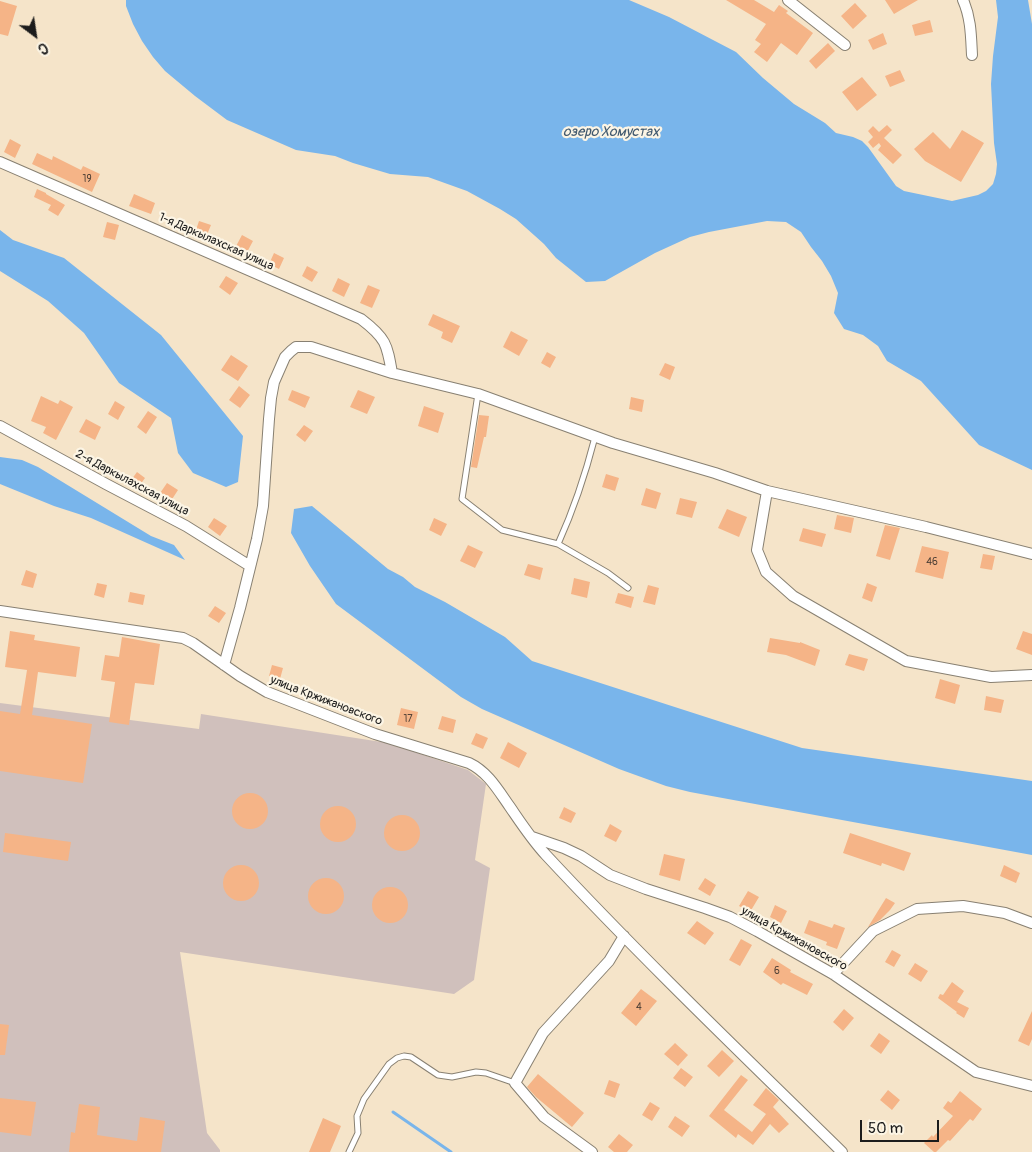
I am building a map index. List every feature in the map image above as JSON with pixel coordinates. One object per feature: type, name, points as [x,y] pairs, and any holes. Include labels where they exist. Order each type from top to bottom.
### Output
[{"type":"street","points":[[788,0],[845,45]]},
{"type":"street","points":[[963,0],[968,11],[970,23],[972,54]]},
{"type":"street","name":"1-я Даркылахская улица","points":[[0,162],[361,319],[374,329],[387,347],[392,374]]},
{"type":"street","points":[[224,665],[257,539],[263,506],[271,398],[274,382],[285,357],[296,347],[311,347],[392,374],[478,394],[614,444],[766,491],[926,527],[1032,554]]},
{"type":"street","name":"2-я Даркылахская улица","points":[[0,426],[186,526],[250,566]]},
{"type":"street","points":[[766,491],[757,550],[766,572],[793,596],[906,661],[991,677],[1032,675]]},
{"type":"street","name":"улица Кржижановского","points":[[0,611],[183,638],[267,692],[285,700],[376,734],[469,763],[479,768],[550,859],[624,936],[842,1152]]},
{"type":"street","name":"улица Кржижановского","points":[[531,837],[581,856],[610,875],[705,908],[757,931],[833,974],[976,1072],[1032,1086]]},
{"type":"street","points":[[833,974],[874,930],[917,909],[963,906],[1005,913],[1032,923]]},
{"type":"street","points":[[592,1152],[544,1117],[515,1083],[543,1033],[609,961],[624,936]]},
{"type":"lane","points":[[478,394],[462,499],[502,530],[558,544],[608,573],[628,588]]},
{"type":"lane","points":[[558,544],[569,518],[595,437]]},
{"type":"lane","points":[[350,1152],[358,1133],[357,1116],[364,1099],[389,1064],[397,1058],[411,1057],[438,1075],[452,1077],[476,1072],[486,1073],[515,1083]]},
{"type":"shaded area","points":[[0,703],[199,729],[201,714],[388,743],[468,770],[486,784],[475,860],[490,868],[474,980],[454,994],[180,952],[207,1133],[220,1152],[0,1152]]},
{"type":"water","name":"озеро Хомустах","points":[[126,0],[629,0],[669,17],[736,52],[794,104],[825,123],[836,133],[862,141],[896,186],[904,191],[952,201],[978,195],[986,191],[993,184],[997,164],[991,84],[998,17],[996,0],[1028,0],[1032,24],[1032,470],[979,445],[921,381],[887,361],[878,346],[863,335],[844,329],[834,313],[838,293],[831,276],[801,232],[786,222],[767,221],[690,237],[655,253],[605,281],[586,282],[556,258],[544,244],[516,219],[467,191],[428,177],[390,174],[335,156],[296,150],[227,120],[165,71],[153,57],[133,24],[126,6]]},
{"type":"water","points":[[0,230],[13,240],[64,258],[161,335],[243,436],[238,482],[226,487],[193,473],[178,453],[171,418],[119,383],[84,333],[48,301],[0,271]]},
{"type":"water","points":[[0,457],[22,460],[38,467],[151,536],[174,545],[185,560],[91,518],[54,506],[0,484]]},
{"type":"water","points":[[312,506],[388,569],[403,577],[415,587],[505,637],[532,661],[802,748],[1032,781],[1032,855],[666,786],[619,769],[482,709],[461,697],[336,604],[310,566],[291,533],[294,509]]},
{"type":"building","points":[[726,0],[754,0],[774,12],[779,5],[788,11],[786,13],[813,33],[797,55],[781,43],[767,62],[754,52],[761,44],[755,40],[766,24]]},
{"type":"building","points":[[885,0],[918,0],[894,14]]},
{"type":"building","points":[[0,1],[17,6],[8,36],[0,34]]},
{"type":"building","points":[[855,3],[867,16],[853,29],[841,16]]},
{"type":"building","points":[[930,20],[933,32],[915,36],[912,25]]},
{"type":"building","points":[[883,33],[887,44],[873,50],[868,40]]},
{"type":"building","points":[[828,43],[835,51],[816,69],[809,61]]},
{"type":"building","points":[[900,70],[905,81],[890,87],[885,76]]},
{"type":"building","points":[[862,77],[877,95],[857,111],[842,92]]},
{"type":"building","points":[[887,125],[892,130],[884,138],[902,155],[893,164],[878,150],[881,146],[879,143],[873,148],[868,142],[873,137],[868,131],[873,126],[879,132]]},
{"type":"building","points":[[962,130],[984,143],[961,182],[925,161],[914,149],[933,132],[950,149]]},
{"type":"building","points":[[10,139],[21,145],[15,158],[4,152]]},
{"type":"building","points":[[37,153],[52,160],[53,156],[81,170],[83,166],[100,174],[92,192],[32,164]]},
{"type":"building","points":[[37,189],[65,205],[58,216],[48,210],[51,205],[34,197]]},
{"type":"building","points":[[134,194],[155,203],[151,214],[129,206]]},
{"type":"building","points":[[199,221],[211,225],[206,237],[195,233]]},
{"type":"building","points":[[107,222],[119,225],[115,240],[103,237]]},
{"type":"building","points":[[242,235],[253,241],[245,256],[234,250]]},
{"type":"building","points":[[274,253],[284,258],[279,269],[269,264]]},
{"type":"building","points":[[307,266],[318,272],[312,282],[302,276]]},
{"type":"building","points":[[226,276],[238,283],[230,295],[219,287]]},
{"type":"building","points":[[338,278],[350,284],[344,297],[332,291]]},
{"type":"building","points":[[368,285],[380,290],[372,308],[360,303]]},
{"type":"building","points":[[433,314],[460,326],[452,343],[441,338],[443,332],[428,325]]},
{"type":"building","points":[[511,331],[528,340],[519,356],[503,347]]},
{"type":"building","points":[[547,352],[556,357],[550,368],[541,363]]},
{"type":"building","points":[[231,355],[248,366],[238,381],[221,370]]},
{"type":"building","points":[[665,363],[675,367],[670,380],[659,375]]},
{"type":"building","points":[[239,386],[250,395],[240,408],[229,400]]},
{"type":"building","points":[[292,390],[310,397],[305,408],[288,400]]},
{"type":"building","points":[[358,390],[375,397],[367,414],[350,407]]},
{"type":"building","points":[[41,396],[58,404],[60,400],[73,407],[56,440],[43,433],[46,427],[31,421]]},
{"type":"building","points":[[631,397],[644,400],[642,412],[629,409]]},
{"type":"building","points":[[115,401],[125,407],[118,420],[108,414]]},
{"type":"building","points":[[424,406],[444,413],[438,433],[418,426]]},
{"type":"building","points":[[148,411],[157,417],[146,434],[137,427]]},
{"type":"building","points":[[479,415],[489,416],[486,437],[484,437],[477,468],[471,467]]},
{"type":"building","points":[[86,419],[101,427],[95,440],[79,432]]},
{"type":"building","points":[[304,425],[313,431],[305,442],[296,435]]},
{"type":"building","points":[[137,472],[145,478],[137,489],[129,483]]},
{"type":"building","points":[[606,474],[619,478],[615,491],[602,487]]},
{"type":"building","points":[[167,483],[178,490],[167,507],[156,499]]},
{"type":"building","points":[[646,488],[661,493],[656,509],[641,505]]},
{"type":"building","points":[[680,498],[697,502],[692,518],[676,514]]},
{"type":"building","points":[[727,509],[747,517],[739,537],[718,528]]},
{"type":"building","points":[[837,515],[854,518],[851,533],[834,529]]},
{"type":"building","points":[[214,518],[227,526],[220,536],[208,527]]},
{"type":"building","points":[[434,518],[447,524],[441,536],[429,530]]},
{"type":"building","points":[[885,525],[900,528],[890,560],[876,556]]},
{"type":"building","points":[[803,528],[826,534],[822,547],[799,541]]},
{"type":"building","points":[[468,545],[483,552],[475,568],[460,561]]},
{"type":"building","points":[[922,546],[949,552],[943,579],[915,572]]},
{"type":"building","points":[[983,554],[995,556],[992,570],[980,568]]},
{"type":"building","points":[[528,564],[543,568],[540,580],[524,575]]},
{"type":"building","points":[[26,570],[37,574],[33,588],[21,585]]},
{"type":"building","points":[[574,578],[590,582],[587,598],[571,594]]},
{"type":"building","points":[[97,583],[107,585],[104,598],[94,595]]},
{"type":"building","points":[[867,583],[877,587],[872,602],[862,598]]},
{"type":"building","points":[[648,585],[659,588],[655,605],[643,602]]},
{"type":"building","points":[[130,592],[145,595],[143,605],[128,602]]},
{"type":"building","points":[[618,593],[634,597],[631,608],[615,603]]},
{"type":"building","points":[[215,606],[226,613],[219,623],[208,616]]},
{"type":"building","points":[[10,631],[35,635],[34,640],[80,647],[76,677],[38,672],[32,715],[92,724],[83,783],[0,771],[0,711],[20,714],[27,670],[5,667]]},
{"type":"building","points":[[1023,631],[1032,634],[1032,655],[1016,649]]},
{"type":"building","points":[[122,637],[160,644],[154,685],[135,683],[129,725],[109,722],[115,682],[101,680],[105,655],[119,657]]},
{"type":"building","points":[[770,638],[800,642],[820,650],[815,666],[786,655],[767,652]]},
{"type":"building","points":[[849,654],[868,659],[864,671],[845,665]]},
{"type":"building","points":[[272,665],[283,668],[280,679],[269,676]]},
{"type":"building","points":[[940,679],[960,685],[955,704],[935,698]]},
{"type":"building","points":[[986,696],[1004,700],[1001,713],[984,710]]},
{"type":"building","points":[[401,708],[418,712],[414,729],[397,725]]},
{"type":"building","points":[[442,716],[456,720],[453,733],[438,729]]},
{"type":"building","points":[[476,733],[488,738],[483,749],[471,744]]},
{"type":"building","points":[[508,742],[527,753],[519,768],[500,758]]},
{"type":"building","points":[[250,793],[263,798],[268,811],[263,824],[250,829],[237,824],[232,811],[237,798]]},
{"type":"building","points":[[338,806],[351,811],[356,824],[351,837],[338,842],[325,837],[320,824],[325,811]]},
{"type":"building","points":[[564,807],[576,813],[571,823],[559,818]]},
{"type":"building","points":[[402,815],[415,820],[420,833],[415,846],[402,851],[389,846],[384,833],[389,820]]},
{"type":"building","points":[[610,824],[622,831],[616,842],[604,836]]},
{"type":"building","points":[[5,833],[71,842],[68,861],[3,852]]},
{"type":"building","points":[[850,833],[911,853],[904,871],[882,863],[881,866],[843,853]]},
{"type":"building","points":[[664,854],[685,859],[680,881],[659,875]]},
{"type":"building","points":[[241,865],[254,870],[259,883],[254,896],[241,901],[228,896],[223,883],[228,870]]},
{"type":"building","points":[[1004,865],[1020,873],[1016,883],[1000,876]]},
{"type":"building","points":[[326,878],[339,883],[344,896],[339,909],[326,914],[313,909],[308,896],[313,883]]},
{"type":"building","points":[[705,878],[716,885],[710,896],[698,889]]},
{"type":"building","points":[[390,887],[403,892],[408,905],[403,918],[390,923],[377,918],[372,905],[377,892]]},
{"type":"building","points":[[748,891],[759,897],[750,912],[739,906]]},
{"type":"building","points":[[886,898],[895,903],[880,920],[868,927]]},
{"type":"building","points":[[775,905],[787,911],[781,923],[770,917]]},
{"type":"building","points":[[809,920],[832,928],[834,924],[845,928],[837,949],[826,945],[827,942],[804,933]]},
{"type":"building","points":[[697,921],[714,933],[705,945],[687,933]]},
{"type":"building","points":[[741,939],[752,945],[740,966],[729,960]]},
{"type":"building","points":[[892,950],[901,955],[894,967],[885,962]]},
{"type":"building","points":[[772,958],[791,970],[790,972],[813,984],[807,995],[783,983],[781,985],[763,972]]},
{"type":"building","points":[[915,963],[928,971],[921,982],[908,974]]},
{"type":"building","points":[[952,982],[964,991],[957,1002],[969,1008],[964,1018],[938,998],[940,994],[943,995]]},
{"type":"building","points":[[641,989],[657,1001],[636,1026],[621,1013]]},
{"type":"building","points":[[844,1009],[854,1018],[843,1031],[833,1022]]},
{"type":"building","points":[[1032,1011],[1032,1039],[1029,1046],[1018,1041]]},
{"type":"building","points":[[0,1024],[9,1025],[5,1055],[0,1055]]},
{"type":"building","points":[[879,1033],[890,1041],[881,1054],[870,1046]]},
{"type":"building","points":[[675,1043],[688,1055],[678,1066],[664,1054]]},
{"type":"building","points":[[722,1050],[734,1061],[719,1077],[707,1066]]},
{"type":"building","points":[[681,1068],[693,1077],[685,1087],[673,1078]]},
{"type":"building","points":[[538,1074],[584,1113],[572,1127],[527,1087]]},
{"type":"building","points":[[741,1075],[748,1080],[724,1110],[752,1132],[766,1114],[753,1105],[766,1088],[779,1100],[773,1107],[789,1124],[779,1133],[770,1124],[753,1145],[738,1134],[736,1138],[709,1116]]},
{"type":"building","points":[[609,1080],[620,1084],[615,1098],[604,1094]]},
{"type":"building","points":[[888,1090],[900,1100],[892,1110],[880,1100]]},
{"type":"building","points":[[960,1091],[982,1109],[973,1121],[970,1119],[950,1141],[948,1140],[934,1152],[924,1143],[932,1135],[933,1137],[953,1116],[943,1108],[948,1101],[951,1103]]},
{"type":"building","points":[[0,1098],[36,1102],[31,1136],[0,1132]]},
{"type":"building","points":[[650,1102],[660,1108],[652,1121],[642,1115]]},
{"type":"building","points":[[79,1104],[100,1107],[97,1135],[137,1141],[140,1117],[165,1121],[161,1152],[69,1152],[71,1132],[75,1133]]},
{"type":"building","points":[[675,1116],[690,1126],[682,1137],[668,1127]]},
{"type":"building","points":[[323,1118],[341,1126],[330,1152],[309,1152]]},
{"type":"building","points":[[619,1134],[633,1145],[627,1152],[614,1152],[608,1147]]},
{"type":"waterway","points":[[393,1112],[451,1152]]}]
